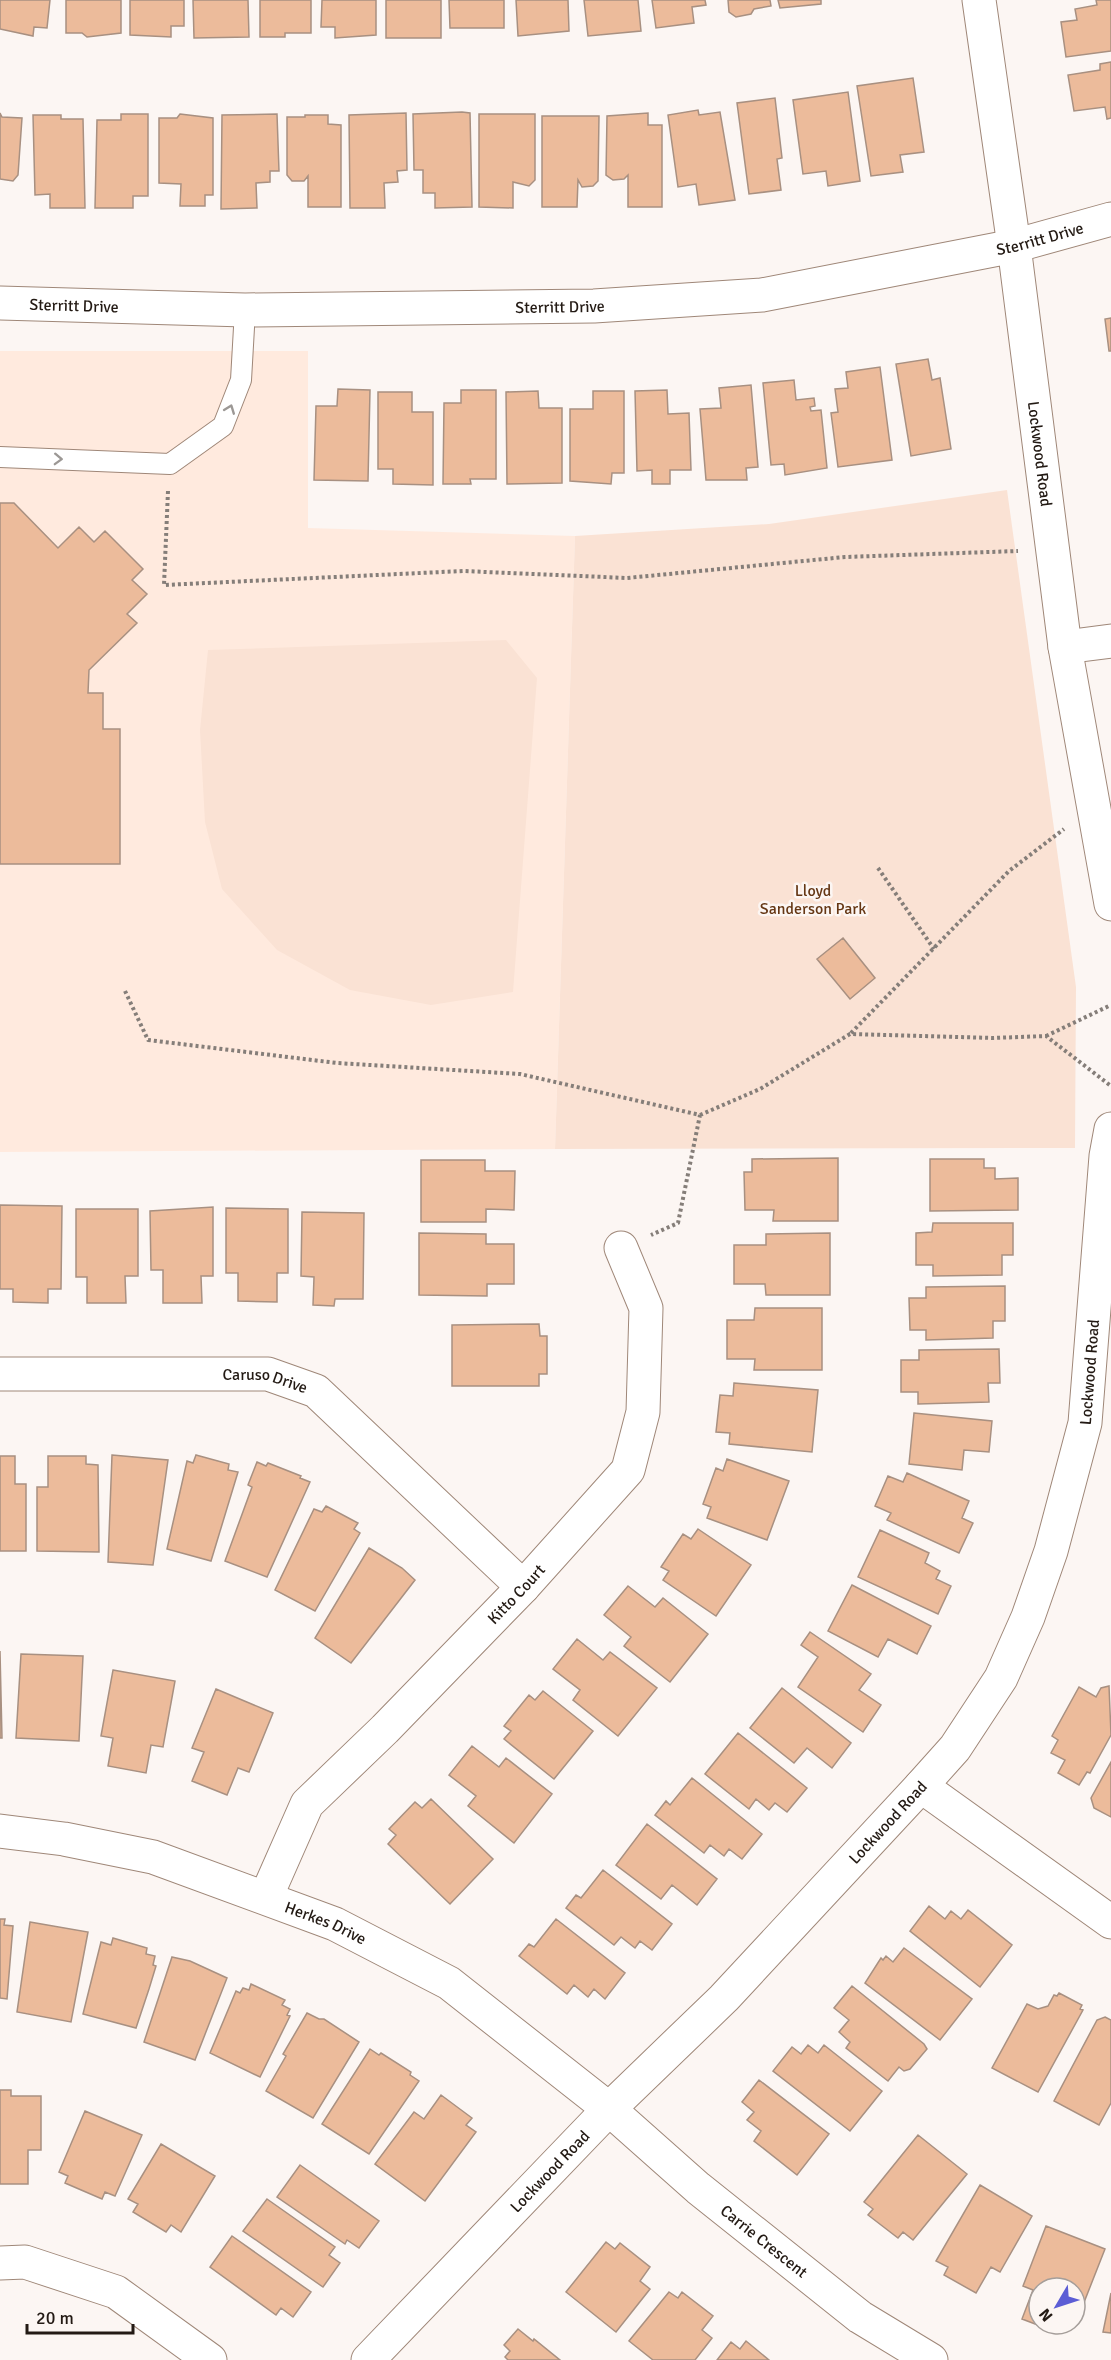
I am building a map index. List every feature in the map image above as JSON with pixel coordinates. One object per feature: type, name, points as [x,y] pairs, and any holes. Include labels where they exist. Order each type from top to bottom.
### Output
[{"type":"street","name":"Lockwood Road","points":[[979,0],[1014,246],[1065,647],[1111,904]]},
{"type":"street","name":"Sterritt Drive","points":[[0,303],[245,310],[594,306],[762,295],[1014,246],[1111,219]]},
{"type":"street","points":[[1065,647],[1111,641]]},
{"type":"street","name":"Lockwood Road","points":[[369,2360],[609,2109],[724,1998],[921,1786],[955,1748],[1001,1678],[1028,1617],[1051,1551],[1085,1423],[1106,1156],[1111,1129]]},
{"type":"street","name":"Kitto Court","points":[[266,1897],[307,1804],[385,1729],[523,1587],[628,1470],[643,1412],[646,1308],[621,1248]]},
{"type":"street","name":"Caruso Drive","points":[[0,1374],[268,1374],[316,1391],[523,1587]]},
{"type":"street","points":[[921,1786],[1111,1923]]},
{"type":"street","name":"Herkes Drive","points":[[0,1831],[64,1839],[153,1857],[335,1924],[449,1983],[609,2109]]},
{"type":"street","name":"Carrie Crescent","points":[[609,2109],[698,2188],[860,2317],[894,2350],[931,2360]]},
{"type":"street","points":[[0,2263],[25,2262],[116,2292],[210,2360]]},
{"type":"lane","points":[[0,457],[170,464],[223,426],[241,380],[245,310]]},
{"type":"path","points":[[170,464],[164,585],[463,571],[627,578],[845,557],[1051,550]]},
{"type":"path","points":[[125,991],[148,1040],[337,1063],[520,1074],[700,1114],[760,1089],[850,1034],[1009,871],[1095,806]]},
{"type":"path","points":[[878,868],[934,950]]},
{"type":"path","points":[[850,1034],[993,1038],[1046,1036],[1111,1005]]},
{"type":"path","points":[[1046,1036],[1111,1086]]},
{"type":"path","points":[[621,1248],[678,1223],[700,1114]]},
{"type":"shaded area","points":[[0,351],[308,351],[308,528],[575,536],[555,1149],[0,1152]]},
{"type":"green space","name":"Lloyd Sanderson Park","points":[[1007,490],[1076,987],[1075,1148],[555,1149],[575,536],[769,524]]},
{"type":"green space","points":[[506,640],[537,678],[513,992],[431,1005],[350,990],[277,950],[222,889],[205,822],[200,730],[208,650]]},
{"type":"building","points":[[0,0],[50,0],[47,28],[34,27],[33,36],[0,29]]},
{"type":"building","points":[[66,0],[121,0],[121,33],[87,37],[82,33],[66,33]]},
{"type":"building","points":[[130,0],[184,0],[184,26],[171,26],[171,37],[130,35]]},
{"type":"building","points":[[193,0],[248,0],[249,37],[194,38]]},
{"type":"building","points":[[260,0],[311,0],[311,33],[285,33],[285,37],[260,37]]},
{"type":"building","points":[[322,0],[376,0],[376,35],[335,38],[335,27],[321,27]]},
{"type":"building","points":[[386,0],[441,0],[441,38],[386,38]]},
{"type":"building","points":[[449,0],[504,0],[504,28],[450,28]]},
{"type":"building","points":[[516,0],[568,0],[569,31],[518,36]]},
{"type":"building","points":[[584,0],[638,0],[641,31],[588,36]]},
{"type":"building","points":[[652,0],[705,0],[706,5],[692,7],[694,23],[656,28]]},
{"type":"building","points":[[728,0],[770,0],[771,6],[754,9],[751,14],[736,17],[729,12]]},
{"type":"building","points":[[778,0],[821,0],[821,4],[780,8]]},
{"type":"building","points":[[1096,0],[1111,0],[1111,51],[1066,57],[1061,22],[1077,20],[1075,9],[1097,5]]},
{"type":"building","points":[[1111,62],[1111,118],[1107,119],[1105,107],[1074,111],[1068,75],[1100,70],[1100,64]]},
{"type":"building","points":[[913,78],[924,152],[900,155],[903,172],[871,176],[857,86]]},
{"type":"building","points":[[848,92],[860,181],[828,186],[826,171],[803,174],[793,100]]},
{"type":"building","points":[[775,98],[782,158],[777,159],[781,190],[749,194],[737,103]]},
{"type":"building","points":[[698,110],[699,115],[720,112],[735,200],[699,205],[696,184],[678,187],[668,115]]},
{"type":"building","points":[[0,113],[2,117],[22,118],[18,175],[13,181],[0,179]]},
{"type":"building","points":[[406,113],[407,170],[397,171],[398,182],[384,183],[385,208],[350,208],[349,115]]},
{"type":"building","points":[[470,113],[472,207],[435,208],[435,193],[423,193],[423,170],[414,170],[413,114]]},
{"type":"building","points":[[648,113],[648,125],[662,125],[662,207],[628,207],[628,175],[624,179],[613,180],[606,175],[607,116]]},
{"type":"building","points":[[121,114],[148,114],[148,196],[133,196],[133,208],[95,208],[97,120],[121,120]]},
{"type":"building","points":[[180,114],[213,118],[213,195],[205,195],[205,206],[180,206],[181,184],[159,183],[159,118],[177,118]]},
{"type":"building","points":[[277,114],[279,171],[270,171],[270,182],[256,183],[257,208],[221,209],[222,115]]},
{"type":"building","points":[[479,114],[535,114],[535,180],[529,186],[513,182],[513,208],[479,207]]},
{"type":"building","points":[[33,115],[61,115],[61,119],[83,119],[85,208],[50,208],[50,194],[35,195]]},
{"type":"building","points":[[305,115],[328,115],[328,124],[341,125],[341,207],[308,207],[308,176],[304,181],[292,181],[287,175],[287,117],[305,117]]},
{"type":"building","points":[[542,116],[599,116],[598,181],[593,186],[582,187],[578,180],[577,207],[542,207]]},
{"type":"building","points":[[1111,318],[1111,351],[1109,351],[1105,319]]},
{"type":"building","points":[[928,359],[932,380],[940,378],[951,449],[911,456],[896,364]]},
{"type":"building","points":[[880,367],[892,460],[838,467],[831,413],[838,412],[835,389],[848,388],[846,372]]},
{"type":"building","points":[[794,380],[796,400],[814,398],[815,406],[810,407],[811,411],[821,410],[827,468],[785,475],[784,464],[771,465],[763,383]]},
{"type":"building","points":[[751,385],[758,467],[746,468],[747,480],[706,480],[700,409],[721,408],[719,388]]},
{"type":"building","points":[[338,389],[370,390],[368,481],[314,480],[316,406],[337,406]]},
{"type":"building","points":[[461,390],[496,390],[496,479],[470,479],[471,484],[443,484],[444,403],[461,403]]},
{"type":"building","points":[[667,390],[668,414],[689,413],[691,470],[670,470],[670,484],[652,484],[652,470],[637,471],[635,391]]},
{"type":"building","points":[[538,391],[539,408],[562,408],[562,483],[507,484],[506,392]]},
{"type":"building","points":[[593,391],[624,391],[624,473],[612,473],[611,484],[570,481],[570,409],[593,409]]},
{"type":"building","points":[[378,392],[412,392],[412,412],[433,412],[433,485],[393,484],[393,469],[378,469]]},
{"type":"building","points":[[0,503],[14,503],[58,548],[79,527],[94,542],[105,531],[143,569],[132,580],[147,594],[127,614],[137,623],[89,670],[88,693],[103,693],[103,729],[120,729],[120,864],[0,864]]},
{"type":"building","points":[[843,938],[875,978],[850,999],[817,959]]},
{"type":"building","points":[[838,1158],[838,1221],[773,1221],[774,1210],[745,1210],[744,1172],[752,1172],[752,1159]]},
{"type":"building","points":[[930,1159],[984,1159],[984,1168],[995,1168],[995,1179],[1018,1178],[1018,1210],[930,1211]]},
{"type":"building","points":[[421,1160],[485,1160],[485,1171],[515,1171],[514,1210],[486,1209],[486,1222],[421,1222]]},
{"type":"building","points":[[0,1205],[62,1206],[61,1289],[48,1289],[48,1303],[13,1302],[13,1289],[0,1289]]},
{"type":"building","points":[[213,1207],[213,1276],[201,1276],[202,1303],[163,1303],[163,1270],[151,1270],[150,1211]]},
{"type":"building","points":[[226,1208],[288,1209],[288,1273],[277,1273],[277,1302],[238,1301],[238,1273],[226,1273]]},
{"type":"building","points":[[76,1209],[138,1209],[138,1276],[125,1276],[126,1303],[87,1303],[87,1277],[76,1277]]},
{"type":"building","points":[[302,1212],[364,1213],[363,1299],[335,1299],[334,1306],[313,1305],[314,1277],[301,1276]]},
{"type":"building","points":[[933,1223],[1013,1223],[1013,1255],[1002,1255],[1002,1275],[933,1276],[933,1265],[916,1265],[916,1233],[932,1232]]},
{"type":"building","points":[[419,1233],[486,1234],[486,1244],[514,1244],[514,1284],[487,1284],[487,1296],[419,1295]]},
{"type":"building","points":[[830,1233],[830,1295],[766,1295],[765,1284],[734,1284],[734,1245],[766,1245],[766,1234]]},
{"type":"building","points":[[1005,1286],[1005,1321],[993,1321],[993,1338],[926,1340],[926,1330],[910,1330],[909,1298],[926,1298],[926,1287]]},
{"type":"building","points":[[755,1308],[822,1308],[822,1370],[754,1370],[755,1359],[727,1359],[727,1320],[754,1320]]},
{"type":"building","points":[[539,1324],[540,1336],[547,1336],[547,1374],[539,1374],[539,1386],[452,1386],[452,1325]]},
{"type":"building","points":[[999,1349],[1000,1383],[988,1383],[989,1402],[918,1404],[918,1392],[901,1392],[901,1360],[919,1360],[919,1350]]},
{"type":"building","points":[[734,1383],[818,1390],[812,1452],[729,1444],[730,1433],[716,1432],[720,1395],[733,1396]]},
{"type":"building","points":[[914,1413],[992,1421],[989,1452],[964,1450],[962,1470],[909,1464]]},
{"type":"building","points":[[112,1455],[168,1460],[153,1565],[108,1562]]},
{"type":"building","points":[[196,1455],[229,1464],[228,1470],[238,1472],[211,1561],[167,1549],[187,1461],[193,1463]]},
{"type":"building","points":[[0,1456],[15,1456],[15,1484],[26,1484],[26,1551],[0,1551]]},
{"type":"building","points":[[48,1456],[86,1456],[86,1464],[98,1465],[99,1552],[37,1551],[37,1487],[48,1487]]},
{"type":"building","points":[[727,1459],[789,1481],[767,1540],[707,1518],[711,1507],[703,1504],[716,1468],[723,1471]]},
{"type":"building","points":[[257,1462],[266,1466],[268,1463],[310,1482],[267,1577],[225,1561],[252,1487],[248,1485]]},
{"type":"building","points":[[907,1473],[969,1501],[962,1518],[973,1523],[959,1553],[887,1520],[891,1513],[875,1506],[888,1476],[903,1482]]},
{"type":"building","points":[[326,1506],[358,1523],[354,1529],[360,1533],[315,1611],[275,1590],[314,1509],[322,1512]]},
{"type":"building","points":[[698,1529],[751,1565],[716,1616],[663,1580],[669,1571],[661,1567],[683,1534],[691,1539]]},
{"type":"building","points":[[880,1530],[929,1553],[925,1563],[940,1571],[936,1579],[951,1586],[938,1614],[858,1577]]},
{"type":"building","points":[[369,1548],[402,1568],[415,1580],[351,1663],[315,1638]]},
{"type":"building","points":[[852,1585],[931,1626],[917,1654],[888,1639],[878,1657],[828,1631]]},
{"type":"building","points":[[628,1586],[655,1607],[663,1598],[708,1634],[670,1682],[624,1646],[631,1637],[604,1615]]},
{"type":"building","points":[[810,1632],[871,1674],[859,1690],[881,1705],[863,1732],[798,1687],[818,1657],[801,1645]]},
{"type":"building","points":[[577,1639],[603,1660],[610,1652],[657,1688],[618,1736],[573,1700],[580,1690],[553,1669]]},
{"type":"building","points":[[0,1651],[2,1738],[0,1738]]},
{"type":"building","points":[[21,1654],[83,1656],[79,1741],[16,1738]]},
{"type":"building","points":[[113,1670],[175,1681],[163,1747],[151,1745],[146,1773],[108,1766],[113,1738],[101,1736]]},
{"type":"building","points":[[1109,1686],[1111,1735],[1090,1773],[1087,1772],[1079,1785],[1058,1773],[1065,1760],[1051,1753],[1058,1740],[1052,1736],[1079,1687],[1096,1697],[1101,1688]]},
{"type":"building","points":[[782,1688],[851,1743],[832,1768],[807,1748],[794,1763],[750,1728]]},
{"type":"building","points":[[216,1689],[273,1713],[249,1772],[238,1768],[227,1795],[192,1781],[204,1752],[192,1748]]},
{"type":"building","points":[[543,1691],[593,1731],[554,1779],[504,1739],[511,1731],[504,1726],[529,1695],[535,1700]]},
{"type":"building","points":[[738,1733],[807,1788],[787,1812],[775,1803],[769,1810],[756,1799],[749,1809],[705,1774]]},
{"type":"building","points":[[472,1746],[499,1767],[506,1758],[552,1794],[514,1843],[468,1806],[476,1796],[449,1775]]},
{"type":"building","points":[[1111,1762],[1111,1817],[1094,1808],[1091,1798]]},
{"type":"building","points":[[692,1778],[762,1834],[742,1859],[729,1849],[724,1856],[710,1845],[704,1853],[655,1815],[666,1801],[670,1805]]},
{"type":"building","points":[[431,1799],[493,1859],[450,1904],[388,1844],[396,1835],[389,1829],[415,1802],[422,1808]]},
{"type":"building","points":[[647,1824],[717,1879],[697,1905],[672,1885],[661,1899],[616,1865]]},
{"type":"building","points":[[603,1870],[672,1924],[652,1950],[640,1941],[635,1948],[621,1937],[614,1945],[566,1908],[576,1895],[581,1898]]},
{"type":"building","points":[[929,1906],[945,1919],[951,1911],[961,1919],[968,1910],[1012,1945],[980,1987],[910,1931]]},
{"type":"building","points":[[0,1919],[5,1919],[4,1925],[13,1926],[7,1999],[0,1998]]},
{"type":"building","points":[[556,1919],[625,1973],[605,1999],[594,1989],[588,1997],[574,1985],[567,1994],[519,1956],[529,1944],[534,1947]]},
{"type":"building","points":[[30,1922],[88,1932],[71,2022],[17,2012]]},
{"type":"building","points":[[113,1938],[147,1948],[146,1954],[155,1956],[153,1965],[156,1966],[136,2028],[83,2014],[101,1942],[111,1945]]},
{"type":"building","points":[[904,1948],[972,1999],[940,2040],[865,1983],[881,1958],[883,1960],[886,1956],[893,1962]]},
{"type":"building","points":[[172,1957],[190,1961],[227,1978],[195,2060],[144,2042]]},
{"type":"building","points":[[251,1984],[285,2000],[282,2005],[290,2009],[287,2015],[290,2016],[260,2077],[210,2053],[236,1991],[240,1993],[243,1988],[249,1990]]},
{"type":"building","points":[[852,1986],[924,2044],[927,2049],[910,2069],[904,2071],[899,2067],[888,2081],[846,2048],[850,2042],[839,2032],[849,2020],[834,2008]]},
{"type":"building","points":[[1059,1993],[1082,2005],[1080,2009],[1083,2010],[1038,2092],[992,2068],[1027,2004],[1038,2009],[1048,2006],[1054,1995],[1057,1996]]},
{"type":"building","points":[[307,2013],[324,2019],[359,2042],[313,2118],[266,2091],[286,2056],[283,2054]]},
{"type":"building","points":[[1105,2017],[1111,2020],[1111,2103],[1099,2125],[1054,2101],[1097,2020]]},
{"type":"building","points":[[808,2045],[818,2053],[824,2045],[882,2091],[850,2131],[773,2071],[792,2047],[801,2054]]},
{"type":"building","points":[[370,2049],[379,2055],[381,2053],[411,2072],[410,2075],[419,2081],[369,2154],[322,2124]]},
{"type":"building","points":[[759,2080],[829,2134],[797,2175],[754,2141],[761,2131],[747,2120],[754,2112],[742,2102]]},
{"type":"building","points":[[0,2090],[11,2090],[11,2096],[41,2096],[41,2150],[28,2150],[28,2184],[0,2184]]},
{"type":"building","points":[[441,2095],[472,2118],[466,2125],[476,2132],[425,2201],[375,2164],[414,2112],[424,2119]]},
{"type":"building","points":[[85,2111],[142,2135],[115,2196],[105,2192],[102,2199],[65,2183],[68,2176],[59,2172]]},
{"type":"building","points":[[918,2135],[967,2174],[913,2240],[903,2232],[898,2238],[868,2215],[873,2209],[864,2202]]},
{"type":"building","points":[[161,2144],[215,2176],[181,2232],[171,2225],[166,2232],[133,2212],[138,2204],[128,2199]]},
{"type":"building","points":[[300,2165],[379,2221],[359,2248],[347,2240],[345,2244],[277,2197]]},
{"type":"building","points":[[980,2185],[1032,2216],[1000,2272],[991,2267],[976,2293],[944,2275],[948,2267],[936,2261]]},
{"type":"building","points":[[267,2199],[335,2247],[329,2255],[340,2263],[323,2287],[243,2231]]},
{"type":"building","points":[[1046,2226],[1105,2249],[1087,2295],[1087,2276],[1027,2276],[1027,2288],[1023,2286]]},
{"type":"building","points":[[232,2236],[311,2292],[293,2317],[281,2308],[276,2315],[210,2267]]},
{"type":"building","points":[[606,2242],[615,2249],[620,2243],[650,2267],[640,2281],[650,2289],[616,2332],[566,2292]]},
{"type":"building","points":[[669,2292],[678,2298],[682,2292],[713,2316],[702,2330],[712,2338],[695,2360],[653,2360],[629,2341]]},
{"type":"building","points":[[1111,2293],[1111,2333],[1103,2332]]},
{"type":"building","points":[[1027,2306],[1027,2321],[1022,2319]]},
{"type":"building","points":[[518,2329],[560,2360],[508,2360],[505,2357],[510,2351],[504,2345]]},
{"type":"building","points":[[746,2341],[769,2360],[717,2360],[731,2342],[740,2349]]}]
